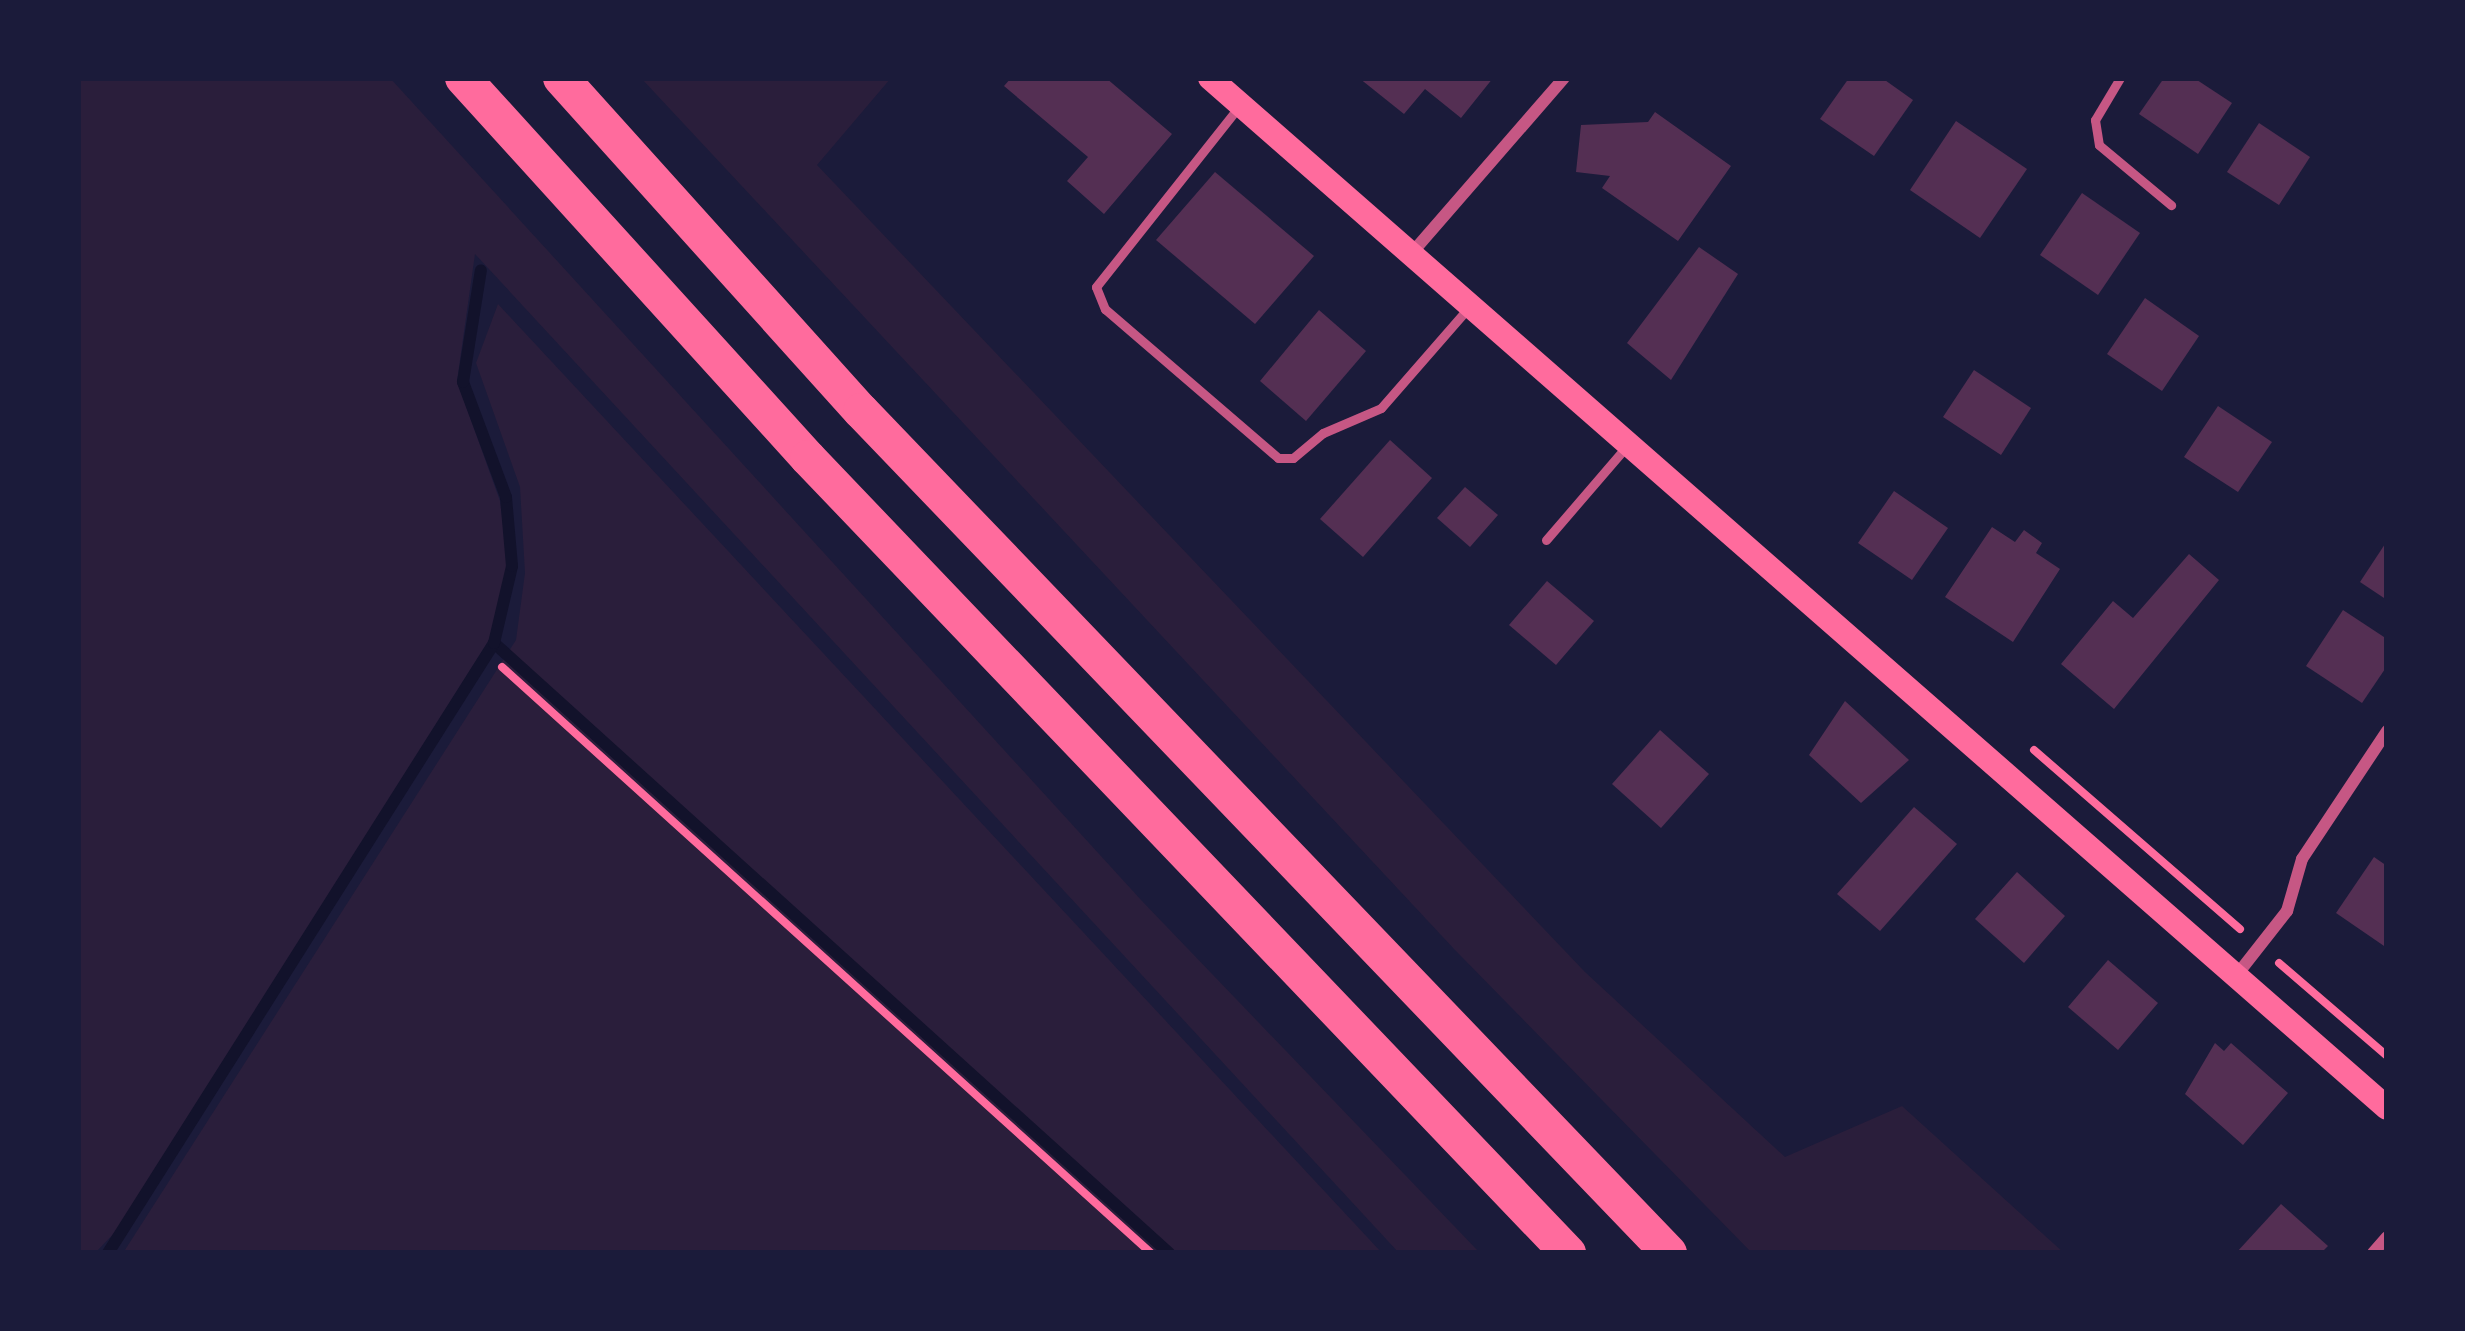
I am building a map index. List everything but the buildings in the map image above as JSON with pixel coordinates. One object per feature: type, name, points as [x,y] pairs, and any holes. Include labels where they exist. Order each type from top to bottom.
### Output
[{"type":"highway","points":[[463,78],[808,458],[1568,1253]]},
{"type":"highway","points":[[561,78],[861,411],[1669,1253]]},
{"type":"main road","points":[[1210,78],[2387,1108]]},
{"type":"street","points":[[1411,254],[1564,78]]},
{"type":"street","points":[[2236,976],[2287,911],[2302,859],[2387,731]]},
{"type":"street","points":[[2373,1253],[2387,1238]]},
{"type":"lane","points":[[2120,78],[2095,120],[2098,145],[2171,205]]},
{"type":"lane","points":[[1241,104],[1106,266],[1096,287],[1105,309],[1278,458],[1293,458],[1323,433],[1382,408],[1470,306]]},
{"type":"lane","points":[[1546,540],[1628,443]]},
{"type":"path","points":[[502,667],[1150,1253]]},
{"type":"shaded area","points":[[78,78],[390,78],[1142,901],[1480,1253],[1399,1253],[475,254],[457,381],[500,501],[508,566],[489,640],[123,1224],[95,1253],[78,1253]]},
{"type":"shaded area","points":[[641,78],[891,78],[817,165],[1585,972],[1785,1157],[1902,1106],[2064,1253],[1752,1253],[1455,950]]},
{"type":"shaded area","points":[[498,304],[1382,1253],[123,1253],[516,640],[525,573],[520,487],[476,363]]},
{"type":"waterway","points":[[108,1253],[494,643],[512,566],[506,497],[463,382],[481,270]]},
{"type":"waterway","points":[[494,643],[1169,1253]]}]
